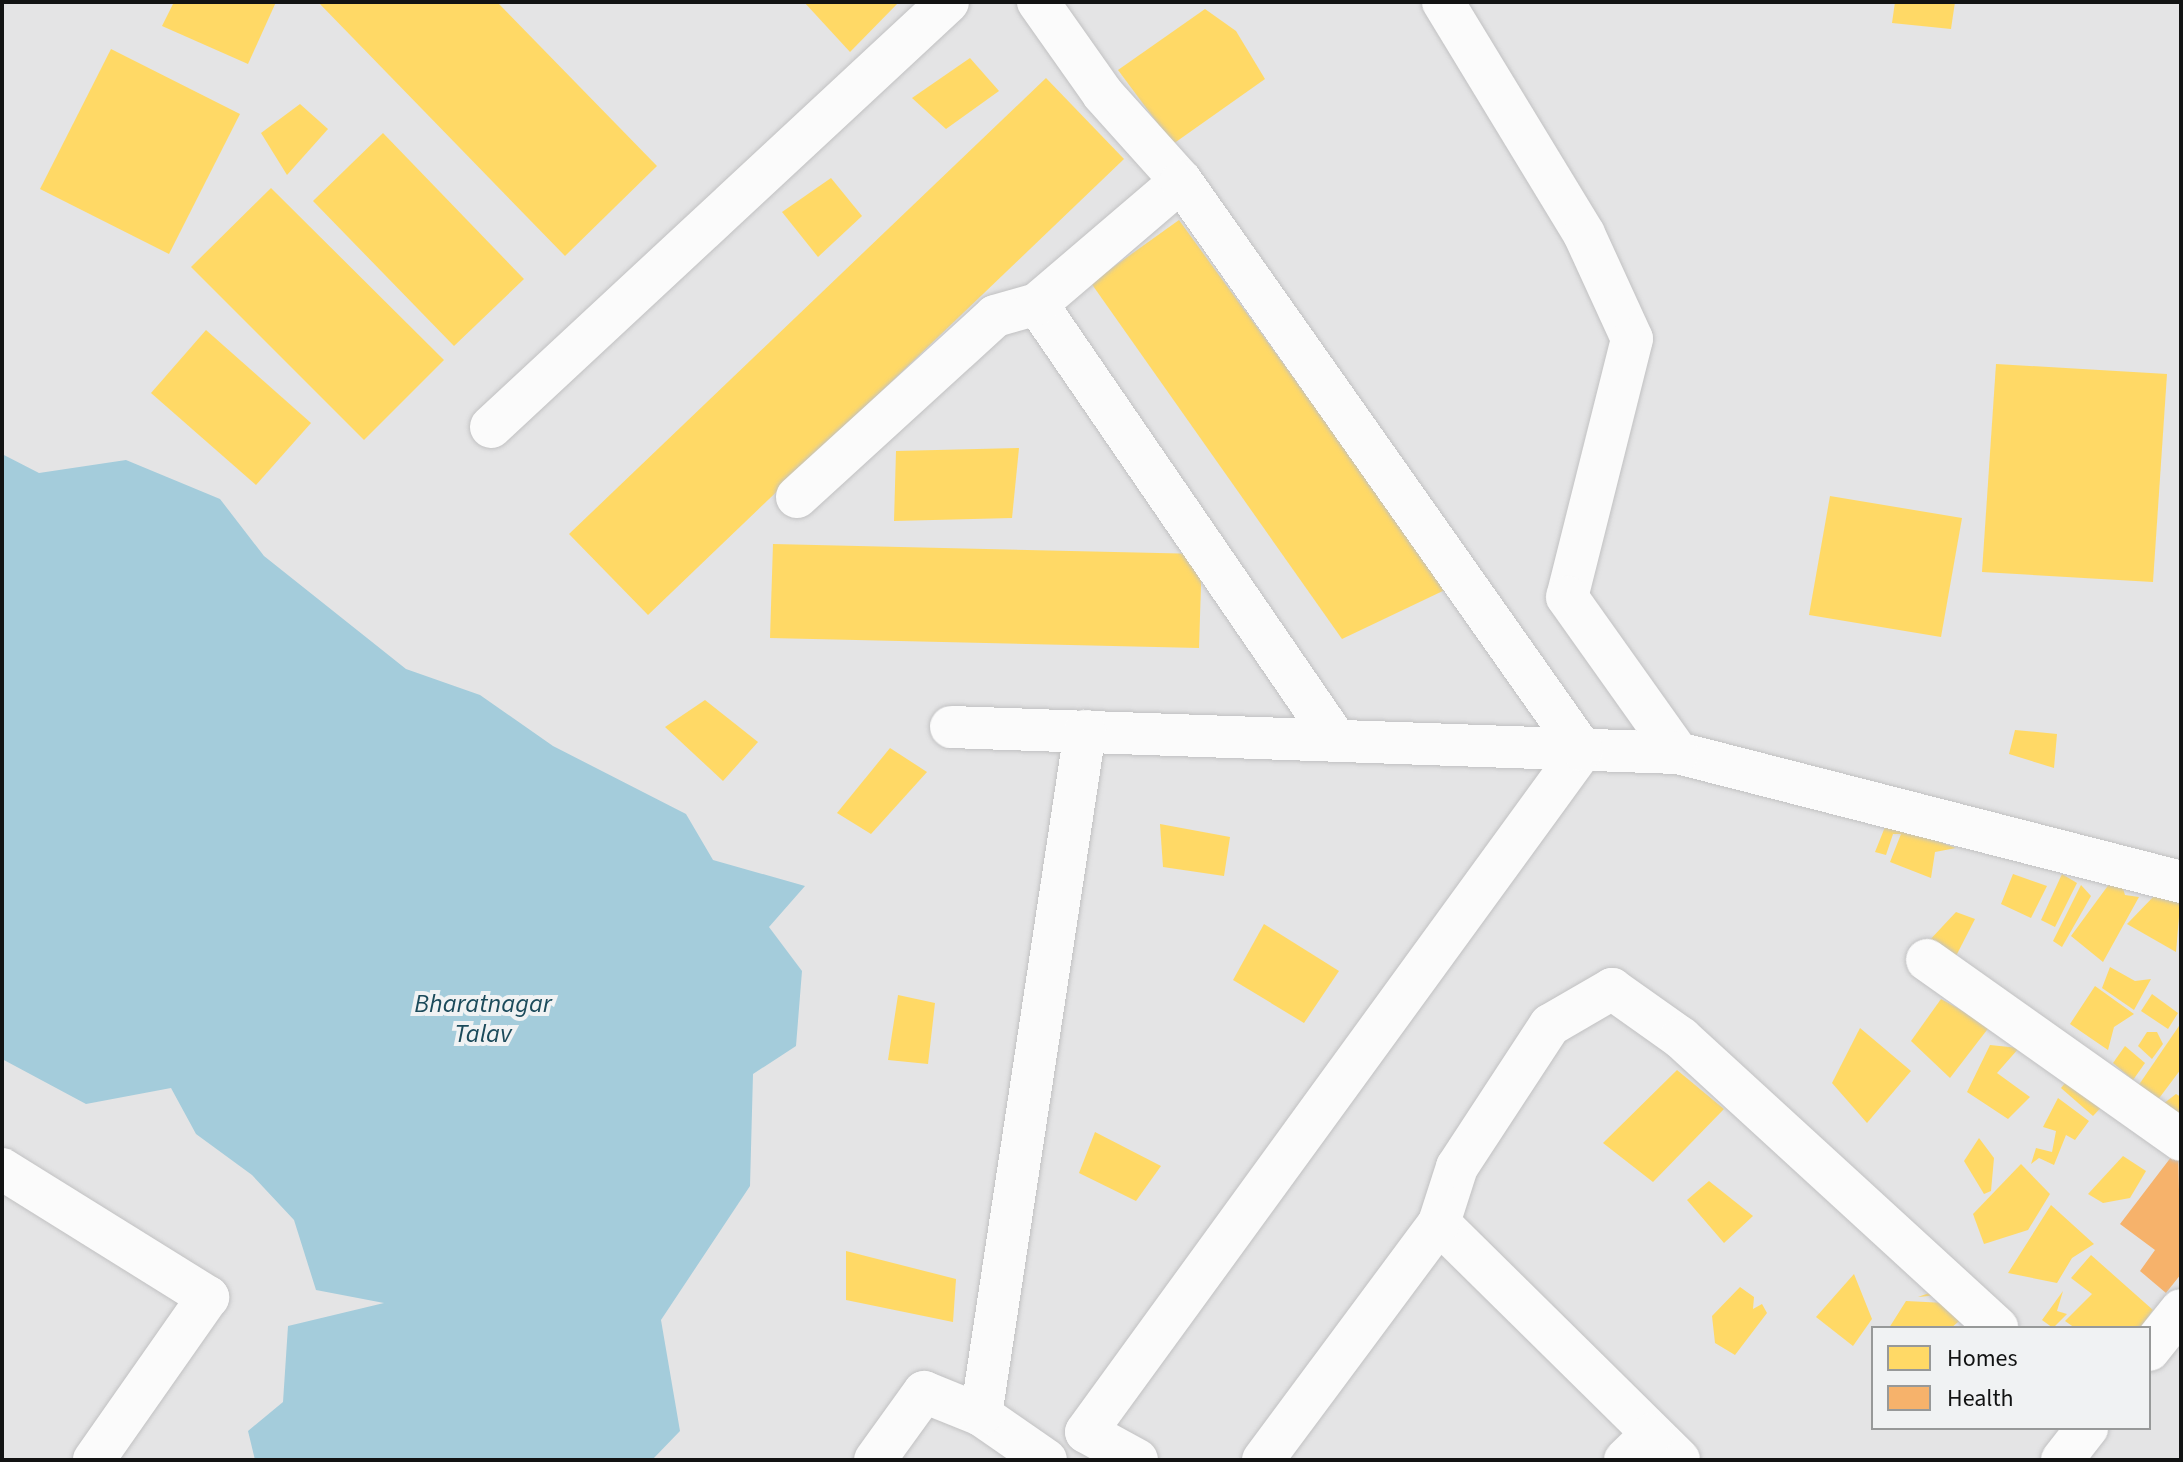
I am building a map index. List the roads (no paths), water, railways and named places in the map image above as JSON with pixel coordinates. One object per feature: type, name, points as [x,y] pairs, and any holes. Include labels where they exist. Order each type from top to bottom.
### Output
[{"type":"street","points":[[491,427],[948,2]]},
{"type":"street","points":[[1038,2],[1103,94],[1181,181],[1582,750]]},
{"type":"street","points":[[1443,2],[1584,234],[1632,339],[1567,597],[1678,753]]},
{"type":"street","points":[[797,497],[995,316],[1037,304],[1181,181]]},
{"type":"street","points":[[1037,304],[1336,740]]},
{"type":"street","points":[[951,727],[1678,753],[2181,882]]},
{"type":"street","points":[[981,1415],[1085,731]]},
{"type":"street","points":[[1137,1460],[1086,1432],[1582,750]]},
{"type":"street","points":[[1927,960],[2181,1140]]},
{"type":"street","points":[[1263,1460],[1439,1223],[1457,1167],[1550,1025],[1612,989],[1681,1038],[1995,1326]]},
{"type":"street","points":[[2,1169],[208,1297],[94,1460]]},
{"type":"street","points":[[1439,1223],[1652,1451]]},
{"type":"street","points":[[2151,1348],[2181,1310]]},
{"type":"street","points":[[875,1460],[924,1392],[981,1415],[1046,1460]]},
{"type":"street","points":[[2062,1460],[2085,1430]]},
{"type":"water","name":"Bharatnagar Talav","points":[[2,454],[39,473],[126,460],[220,499],[264,556],[406,669],[480,695],[553,746],[686,814],[713,860],[805,886],[769,927],[802,971],[796,1046],[753,1074],[750,1186],[661,1320],[680,1431],[652,1460],[255,1460],[248,1431],[283,1402],[288,1326],[384,1303],[316,1290],[294,1220],[252,1175],[196,1134],[171,1088],[86,1104],[2,1059]]}]
